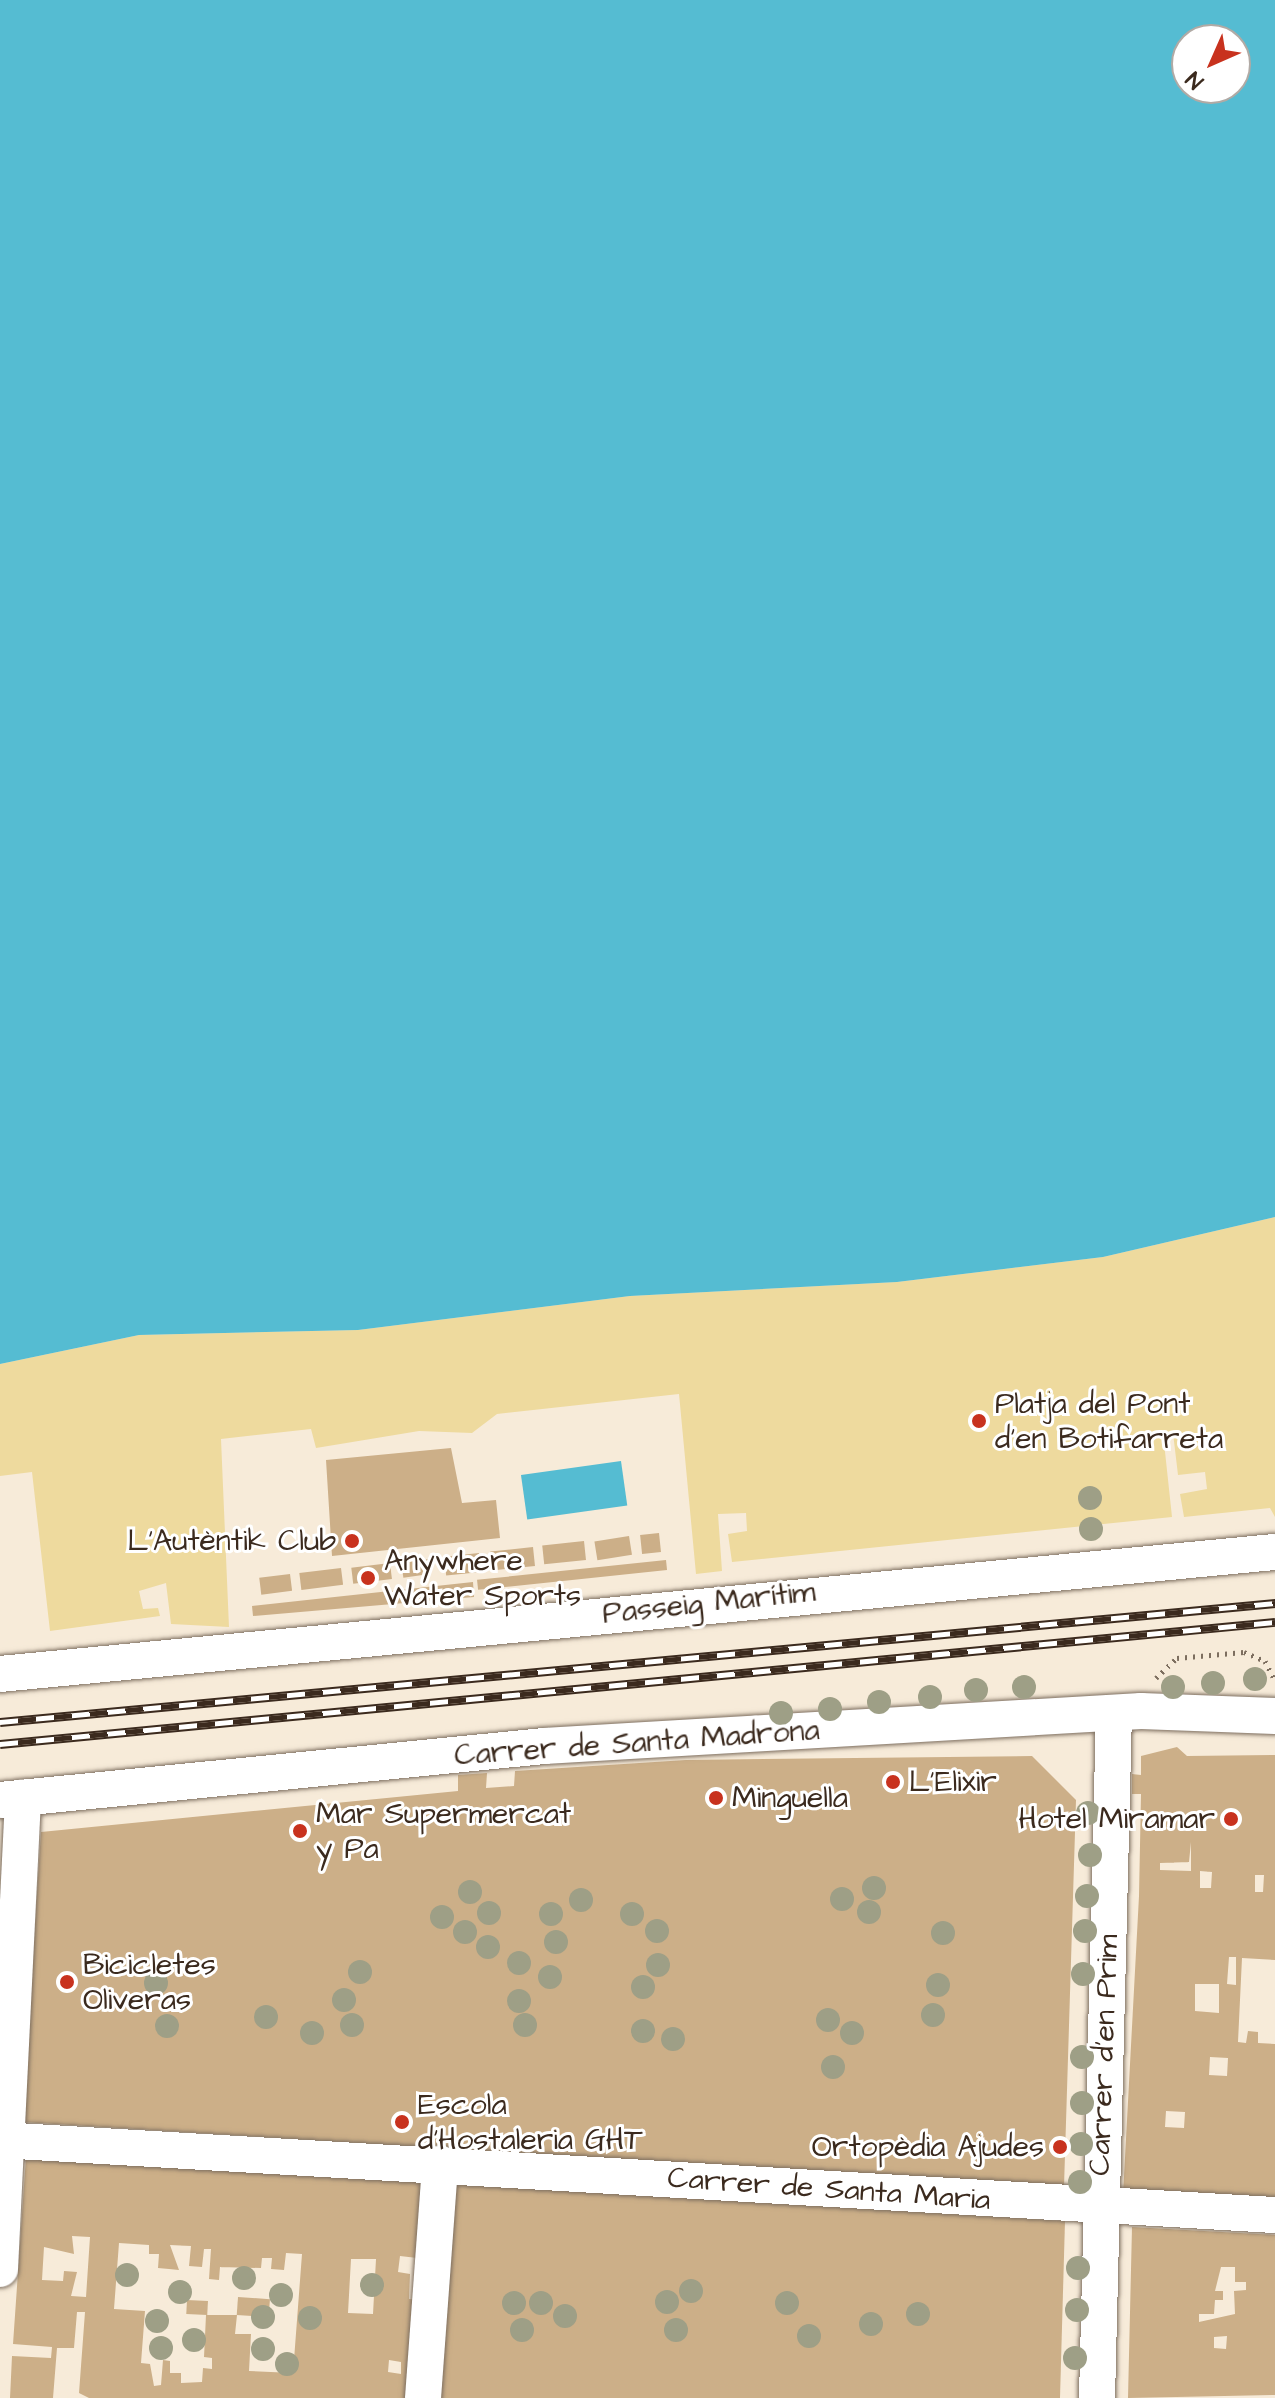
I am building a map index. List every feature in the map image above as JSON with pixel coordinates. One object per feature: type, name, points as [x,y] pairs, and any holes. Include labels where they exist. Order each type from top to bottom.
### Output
[{"type":"street","name":"Passeig Marítim","points":[[0,1674],[1275,1552]]},
{"type":"street","name":"Carrer de Santa Madrona","points":[[11,1799],[544,1746],[1114,1713],[1275,1716]]},
{"type":"street","name":"Carrer d'en Prim","points":[[1097,2398],[1099,2207],[1114,1713]]},
{"type":"street","points":[[0,2269],[11,1799]]},
{"type":"street","name":"Carrer de Santa Maria","points":[[4,2140],[1275,2215]]},
{"type":"street","points":[[423,2398],[440,2164]]},
{"type":"path","points":[[1177,1658],[1244,1652],[1265,1661],[1275,1682]]},
{"type":"sand","name":"Platja del Pont d'en Botifarreta","points":[[1275,1217],[1275,1517],[1270,1508],[1184,1517],[1180,1494],[1207,1489],[1205,1472],[1178,1475],[1173,1433],[1163,1433],[1172,1517],[732,1562],[728,1534],[747,1531],[746,1513],[718,1514],[722,1571],[696,1574],[679,1394],[497,1414],[472,1433],[419,1431],[316,1448],[311,1429],[221,1439],[229,1627],[171,1624],[166,1583],[139,1591],[143,1609],[158,1608],[160,1616],[50,1631],[32,1472],[0,1476],[0,1364],[139,1335],[358,1330],[630,1296],[897,1282],[1103,1257]]},
{"type":"water","points":[[0,0],[1275,0],[1275,1217],[1103,1257],[897,1282],[630,1296],[358,1330],[139,1335],[0,1364]]},
{"type":"water","points":[[621,1461],[627,1506],[527,1520],[521,1475]]},
{"type":"building","points":[[451,1448],[462,1503],[496,1500],[500,1538],[332,1556],[326,1460]]},
{"type":"building","points":[[659,1533],[661,1552],[642,1554],[640,1535]]},
{"type":"building","points":[[629,1536],[632,1555],[597,1560],[594,1541]]},
{"type":"building","points":[[584,1541],[586,1560],[544,1564],[542,1545]]},
{"type":"building","points":[[533,1547],[535,1566],[492,1570],[490,1551]]},
{"type":"building","points":[[479,1553],[481,1572],[446,1576],[444,1557]]},
{"type":"building","points":[[429,1559],[431,1574],[403,1578],[401,1563]]},
{"type":"building","points":[[666,1560],[667,1570],[478,1590],[477,1580]]},
{"type":"building","points":[[390,1563],[392,1579],[353,1584],[351,1568]]},
{"type":"building","points":[[341,1568],[343,1585],[301,1590],[299,1573]]},
{"type":"building","points":[[290,1574],[292,1591],[261,1595],[259,1578]]},
{"type":"building","points":[[473,1582],[474,1597],[253,1616],[252,1606]]},
{"type":"building","points":[[1177,1747],[1187,1756],[1275,1755],[1275,1960],[1242,1958],[1238,2042],[1246,2043],[1248,2031],[1258,2032],[1258,2043],[1275,2044],[1275,2201],[1123,2195],[1139,1896],[1141,1794],[1132,1794],[1132,1774],[1141,1775],[1141,1756]],"holes":[[[1191,1842],[1191,1871],[1160,1870],[1160,1863],[1189,1862]],[[1200,1871],[1212,1872],[1211,1888],[1200,1888]],[[1255,1875],[1264,1875],[1263,1892],[1255,1892]],[[1229,1957],[1236,1957],[1236,1985],[1227,1984]],[[1195,1984],[1219,1984],[1219,2013],[1195,2011]],[[1210,2057],[1228,2058],[1227,2076],[1209,2075]],[[1166,2111],[1185,2112],[1184,2128],[1165,2127]]]},
{"type":"building","points":[[1032,1756],[1076,1800],[1064,2187],[22,2122],[41,1832],[458,1791],[458,1775],[487,1773],[486,1788],[514,1786],[515,1771],[686,1760]]},
{"type":"building","points":[[26,2157],[432,2183],[426,2259],[400,2256],[398,2272],[410,2274],[409,2299],[424,2300],[414,2398],[89,2398],[79,2393],[85,2312],[77,2312],[74,2348],[57,2348],[53,2398],[10,2398],[12,2356],[51,2358],[52,2347],[13,2344]],"holes":[[[72,2236],[90,2237],[86,2297],[71,2296],[77,2272],[64,2271],[63,2281],[42,2280],[44,2247],[74,2254]],[[119,2243],[149,2245],[149,2254],[159,2254],[158,2268],[179,2270],[170,2245],[191,2246],[189,2266],[202,2267],[204,2249],[211,2249],[209,2279],[219,2280],[220,2267],[261,2268],[262,2258],[272,2258],[271,2269],[284,2270],[286,2253],[302,2254],[293,2373],[249,2371],[251,2334],[235,2334],[237,2315],[206,2315],[204,2357],[212,2358],[212,2369],[203,2368],[202,2382],[181,2383],[181,2373],[170,2373],[170,2361],[163,2360],[161,2385],[154,2386],[150,2364],[141,2363],[145,2311],[114,2309]],[[351,2259],[376,2259],[373,2314],[348,2313]],[[389,2360],[401,2362],[401,2374],[388,2372]]]},
{"type":"building","points":[[446,2183],[1065,2221],[1060,2398],[431,2398]]},
{"type":"building","points":[[1132,2227],[1275,2235],[1275,2395],[1128,2398]],"holes":[[[1221,2267],[1235,2267],[1235,2282],[1246,2282],[1246,2290],[1234,2291],[1235,2314],[1199,2322],[1199,2314],[1214,2314],[1215,2300],[1223,2300],[1223,2291],[1215,2291]],[[1227,2336],[1226,2349],[1214,2348],[1214,2337]]]},
{"type":"building","points":[[238,2297],[270,2299],[269,2317],[237,2315]]},
{"type":"building","points":[[187,2300],[208,2301],[207,2315],[186,2314]]},
{"type":"railway","points":[[0,1722],[1275,1603]]},
{"type":"railway","points":[[0,1744],[1275,1622]]},
{"type":"place","name":"Platja del Pont d'en Botifarreta","points":[[979,1421]]},
{"type":"place","name":"L'Autèntik Club","points":[[352,1541]]},
{"type":"place","name":"Anywhere Water Sports","points":[[368,1578]]},
{"type":"place","name":"L'Elixir","points":[[893,1782]]},
{"type":"place","name":"Minguella","points":[[716,1798]]},
{"type":"place","name":"Hotel Miramar","points":[[1231,1819]]},
{"type":"place","name":"Mar Supermercat y Pa","points":[[300,1831]]},
{"type":"place","name":"Bicicletes Oliveras","points":[[67,1982]]},
{"type":"place","name":"Escola d'Hostaleria GHT","points":[[402,2122]]},
{"type":"place","name":"Ortopèdia Ajudes","points":[[1060,2147]]}]
